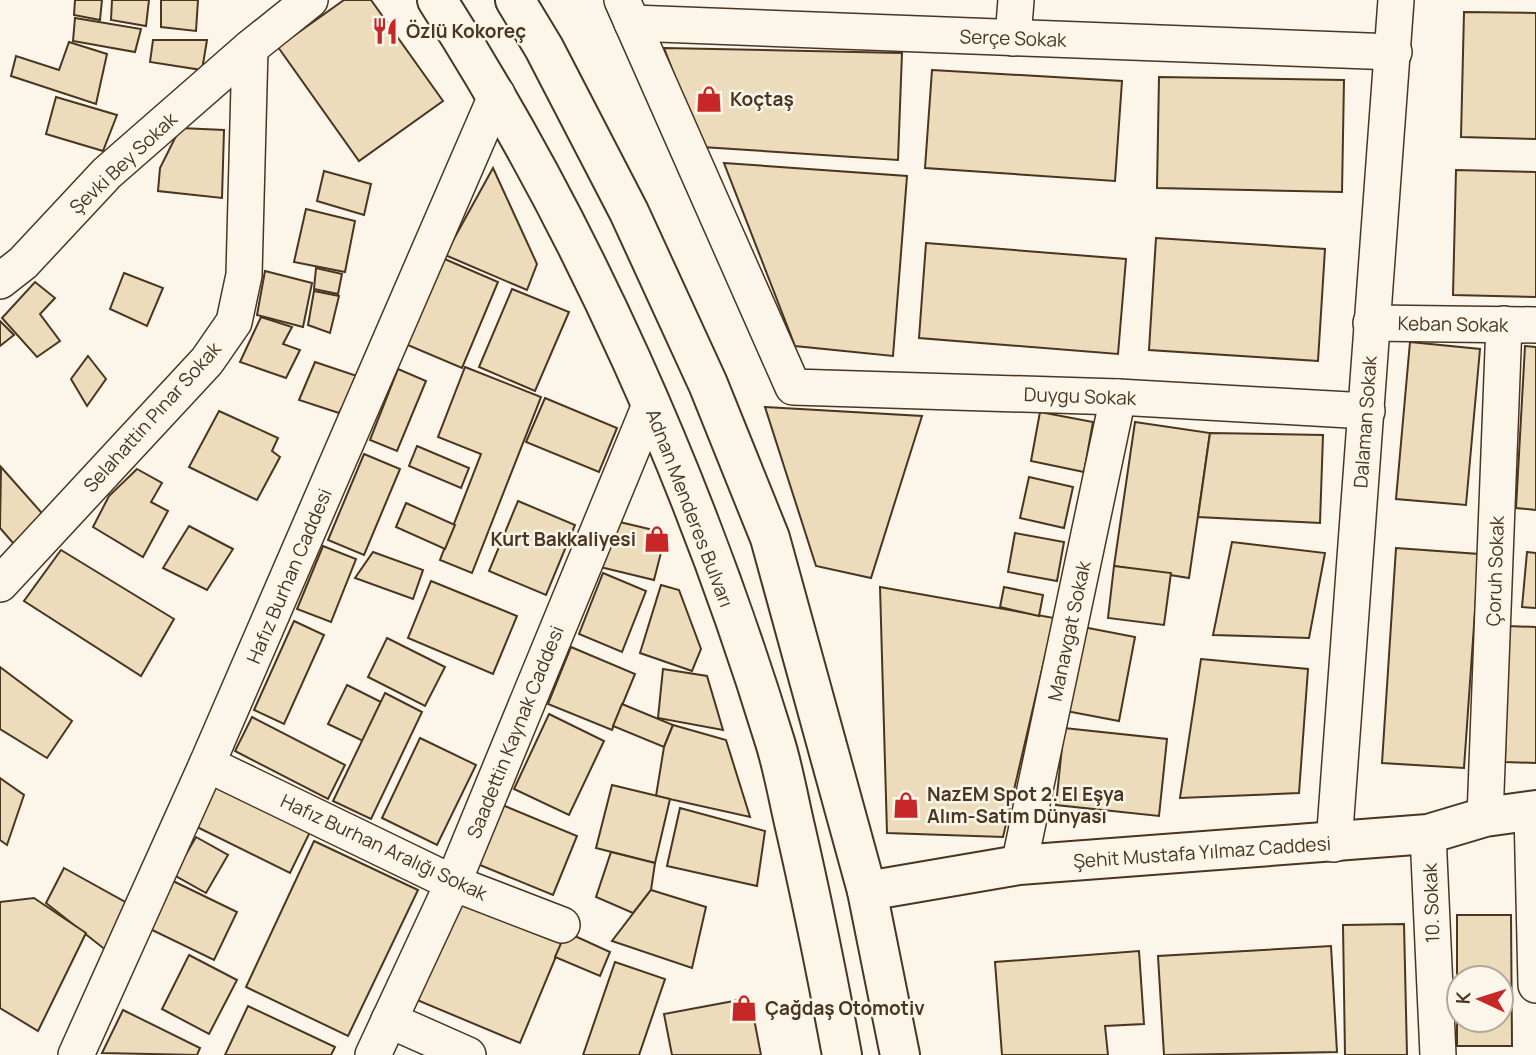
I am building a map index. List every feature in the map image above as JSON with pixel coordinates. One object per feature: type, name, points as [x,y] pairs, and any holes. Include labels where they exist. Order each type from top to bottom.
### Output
[{"type":"main road","name":"Adnan Menderes Bulvarı","points":[[437,0],[498,94],[598,289],[650,405],[722,584],[776,744],[819,933],[842,1055]]},
{"type":"main road","points":[[515,0],[544,48],[629,212],[708,384],[770,538],[867,891],[900,1055]]},
{"type":"main road","name":"Şehit Mustafa Yılmaz Caddesi","points":[[867,891],[1019,865],[1334,844],[1428,834],[1485,817],[1534,810]]},
{"type":"street","points":[[250,48],[310,0]]},
{"type":"street","points":[[1013,37],[1016,0]]},
{"type":"street","name":"Dalaman Sokak","points":[[1334,844],[1396,0]]},
{"type":"street","name":"Serçe Sokak","points":[[627,12],[1013,37],[1394,52]]},
{"type":"street","name":"Duygu Sokak","points":[[627,12],[793,387],[1118,397],[1367,411]]},
{"type":"street","name":"Şevki Bey Sokak","points":[[0,282],[23,263],[107,173],[250,48]]},
{"type":"street","name":"Selahattin Pınar Sokak","points":[[0,584],[207,361],[234,322],[244,275],[250,48]]},
{"type":"street","name":"Hafız Burhan Caddesi","points":[[76,1055],[208,764],[498,94]]},
{"type":"street","name":"Keban Sokak","points":[[1371,323],[1520,325]]},
{"type":"street","name":"Çoruh Sokak","points":[[1485,817],[1520,325]]},
{"type":"street","name":"Manavgat Sokak","points":[[1019,865],[1118,397]]},
{"type":"street","name":"Saadettin Kaynak Caddesi","points":[[373,1055],[453,883],[650,405]]},
{"type":"street","name":"Hafız Burhan Aralığı Sokak","points":[[208,764],[453,883],[562,925]]},
{"type":"street","points":[[1534,810],[1536,985]]},
{"type":"street","name":"10. Sokak","points":[[1428,834],[1438,1055]]},
{"type":"street","points":[[389,1020],[468,1055]]},
{"type":"building","points":[[75,0],[102,0],[100,20],[74,15]]},
{"type":"building","points":[[112,0],[149,0],[146,26],[111,20]]},
{"type":"building","points":[[161,0],[198,0],[196,31],[161,27]]},
{"type":"building","points":[[344,0],[371,0],[443,101],[359,161],[278,47]]},
{"type":"building","points":[[1464,12],[1536,13],[1536,139],[1461,137]]},
{"type":"building","points":[[75,18],[141,29],[135,52],[73,41]]},
{"type":"building","points":[[153,40],[207,40],[202,70],[150,62]]},
{"type":"building","points":[[69,42],[107,54],[96,104],[11,76],[16,56],[59,70]]},
{"type":"building","points":[[664,48],[902,53],[898,160],[702,147]]},
{"type":"building","points":[[932,70],[1122,81],[1115,181],[925,168]]},
{"type":"building","points":[[1159,77],[1344,80],[1342,192],[1157,188]]},
{"type":"building","points":[[56,97],[117,115],[103,151],[46,134]]},
{"type":"building","points":[[180,128],[224,130],[222,198],[158,191],[160,168]]},
{"type":"building","points":[[724,163],[907,176],[893,356],[795,346]]},
{"type":"building","points":[[493,168],[537,264],[527,290],[445,255]]},
{"type":"building","points":[[1456,170],[1536,172],[1536,297],[1453,295]]},
{"type":"building","points":[[324,171],[371,184],[364,215],[317,201]]},
{"type":"building","points":[[306,209],[355,221],[345,272],[294,262]]},
{"type":"building","points":[[1156,238],[1325,249],[1318,361],[1149,350]]},
{"type":"building","points":[[926,243],[1126,259],[1118,354],[919,338]]},
{"type":"building","points":[[440,257],[498,282],[462,368],[403,343]]},
{"type":"building","points":[[316,268],[342,274],[338,294],[314,289]]},
{"type":"building","points":[[265,271],[312,283],[303,327],[257,315]]},
{"type":"building","points":[[124,273],[163,288],[147,326],[110,309]]},
{"type":"building","points":[[35,282],[55,298],[40,314],[60,341],[37,357],[2,318]]},
{"type":"building","points":[[512,289],[569,312],[535,391],[479,367]]},
{"type":"building","points":[[314,291],[339,296],[330,333],[308,325]]},
{"type":"building","points":[[261,317],[292,327],[283,344],[300,350],[286,378],[240,362]]},
{"type":"building","points":[[0,321],[14,335],[0,346]]},
{"type":"building","points":[[1410,342],[1480,349],[1466,505],[1396,499]]},
{"type":"building","points":[[1525,346],[1536,347],[1536,510],[1516,508]]},
{"type":"building","points":[[88,356],[106,379],[87,406],[71,379]]},
{"type":"building","points":[[315,362],[360,377],[339,413],[299,400]]},
{"type":"building","points":[[465,367],[541,397],[472,573],[440,560],[481,454],[438,437]]},
{"type":"building","points":[[398,369],[426,381],[397,451],[370,440]]},
{"type":"building","points":[[545,398],[617,428],[599,472],[526,442]]},
{"type":"building","points":[[765,407],[922,416],[871,578],[816,566]]},
{"type":"building","points":[[219,411],[278,438],[272,451],[280,457],[257,500],[189,467]]},
{"type":"building","points":[[1040,412],[1093,422],[1084,472],[1031,461]]},
{"type":"building","points":[[1135,422],[1210,433],[1189,578],[1114,566]]},
{"type":"building","points":[[1210,433],[1323,435],[1320,523],[1198,517]]},
{"type":"building","points":[[417,446],[469,468],[461,488],[409,466]]},
{"type":"building","points":[[364,454],[400,469],[364,555],[328,540]]},
{"type":"building","points":[[1,467],[48,520],[20,551],[0,528]]},
{"type":"building","points":[[137,469],[162,483],[151,502],[168,511],[143,557],[93,527],[109,496]]},
{"type":"building","points":[[1029,477],[1073,487],[1064,528],[1020,518]]},
{"type":"building","points":[[518,501],[575,525],[546,595],[489,571]]},
{"type":"building","points":[[406,503],[455,525],[445,549],[396,527]]},
{"type":"building","points":[[607,519],[666,533],[654,580],[596,566]]},
{"type":"building","points":[[189,526],[233,549],[207,590],[163,568]]},
{"type":"building","points":[[1015,533],[1064,542],[1057,581],[1008,572]]},
{"type":"building","points":[[1232,542],[1325,553],[1309,638],[1213,635]]},
{"type":"building","points":[[323,546],[356,559],[331,622],[297,609]]},
{"type":"building","points":[[1396,548],[1479,554],[1464,768],[1382,763]]},
{"type":"building","points":[[61,550],[174,619],[141,676],[24,601]]},
{"type":"building","points":[[373,552],[423,570],[413,599],[355,578]]},
{"type":"building","points":[[1527,552],[1536,553],[1536,608],[1522,607]]},
{"type":"building","points":[[1114,566],[1171,573],[1164,625],[1108,618]]},
{"type":"building","points":[[603,573],[646,591],[622,652],[579,634]]},
{"type":"building","points":[[431,581],[517,616],[493,674],[408,638]]},
{"type":"building","points":[[661,585],[679,590],[701,649],[692,671],[640,653]]},
{"type":"building","points":[[880,587],[1054,618],[1003,837],[887,833]]},
{"type":"building","points":[[1004,587],[1043,595],[1039,616],[1000,607]]},
{"type":"building","points":[[294,621],[324,635],[284,724],[254,710]]},
{"type":"building","points":[[1508,626],[1536,627],[1536,763],[1505,762]]},
{"type":"building","points":[[1083,627],[1135,637],[1119,721],[1066,711]]},
{"type":"building","points":[[387,638],[445,667],[425,706],[368,677]]},
{"type":"building","points":[[571,647],[635,674],[612,730],[548,704]]},
{"type":"building","points":[[1201,659],[1308,669],[1299,793],[1180,798]]},
{"type":"building","points":[[0,667],[72,721],[47,758],[0,729]]},
{"type":"building","points":[[663,669],[707,676],[723,730],[658,718]]},
{"type":"building","points":[[347,685],[381,702],[363,741],[328,724]]},
{"type":"building","points":[[385,693],[422,712],[371,819],[333,801]]},
{"type":"building","points":[[622,704],[673,725],[664,747],[613,726]]},
{"type":"building","points":[[549,714],[604,741],[569,815],[514,789]]},
{"type":"building","points":[[252,717],[345,765],[328,799],[235,751]]},
{"type":"building","points":[[673,725],[726,740],[750,817],[656,796],[664,747]]},
{"type":"building","points":[[1064,728],[1167,739],[1159,816],[1056,805]]},
{"type":"building","points":[[420,738],[476,765],[437,845],[382,818]]},
{"type":"building","points":[[0,778],[24,795],[7,845],[0,840]]},
{"type":"building","points":[[216,784],[310,832],[290,873],[195,826]]},
{"type":"building","points":[[612,785],[670,799],[655,863],[596,848]]},
{"type":"building","points":[[500,804],[577,836],[553,895],[475,863]]},
{"type":"building","points":[[680,808],[765,831],[757,886],[667,866]]},
{"type":"building","points":[[196,837],[228,855],[206,893],[174,875]]},
{"type":"building","points":[[314,841],[418,890],[348,1036],[246,987]]},
{"type":"building","points":[[611,852],[655,863],[651,890],[633,913],[596,897]]},
{"type":"building","points":[[64,868],[127,903],[107,951],[46,903]]},
{"type":"building","points":[[171,880],[237,912],[214,960],[148,928]]},
{"type":"building","points":[[651,890],[706,907],[692,968],[612,941]]},
{"type":"building","points":[[34,898],[86,933],[38,1031],[0,1008],[0,902]]},
{"type":"building","points":[[458,899],[562,942],[520,1043],[417,1000]]},
{"type":"building","points":[[1457,915],[1511,915],[1511,964],[1457,964]]},
{"type":"building","points":[[1404,924],[1407,1055],[1345,1055],[1343,925]]},
{"type":"building","points":[[566,932],[610,952],[600,976],[555,957]]},
{"type":"building","points":[[1331,946],[1337,1052],[1164,1055],[1158,956]]},
{"type":"building","points":[[1139,951],[1144,1024],[1105,1026],[1108,1055],[1002,1055],[995,962]]},
{"type":"building","points":[[189,955],[237,980],[209,1034],[162,1009]]},
{"type":"building","points":[[615,962],[665,979],[639,1055],[583,1055]]},
{"type":"building","points":[[750,998],[761,1055],[672,1055],[664,1014]]},
{"type":"building","points":[[248,1006],[335,1047],[331,1055],[225,1055]]},
{"type":"building","points":[[123,1010],[200,1048],[197,1055],[102,1053]]},
{"type":"building","points":[[1457,1034],[1512,1034],[1512,1046],[1457,1046]]},
{"type":"place","name":"Özlü Kokoreç","points":[[385,31]]},
{"type":"place","name":"Koçtaş","points":[[709,99]]},
{"type":"place","name":"Kurt Bakkaliyesi","points":[[657,539]]},
{"type":"place","name":"NazEM Spot 2. El Eşya Alım-Satım Dünyası","points":[[906,805]]},
{"type":"place","name":"Çağdaş Otomotiv","points":[[744,1008]]}]
